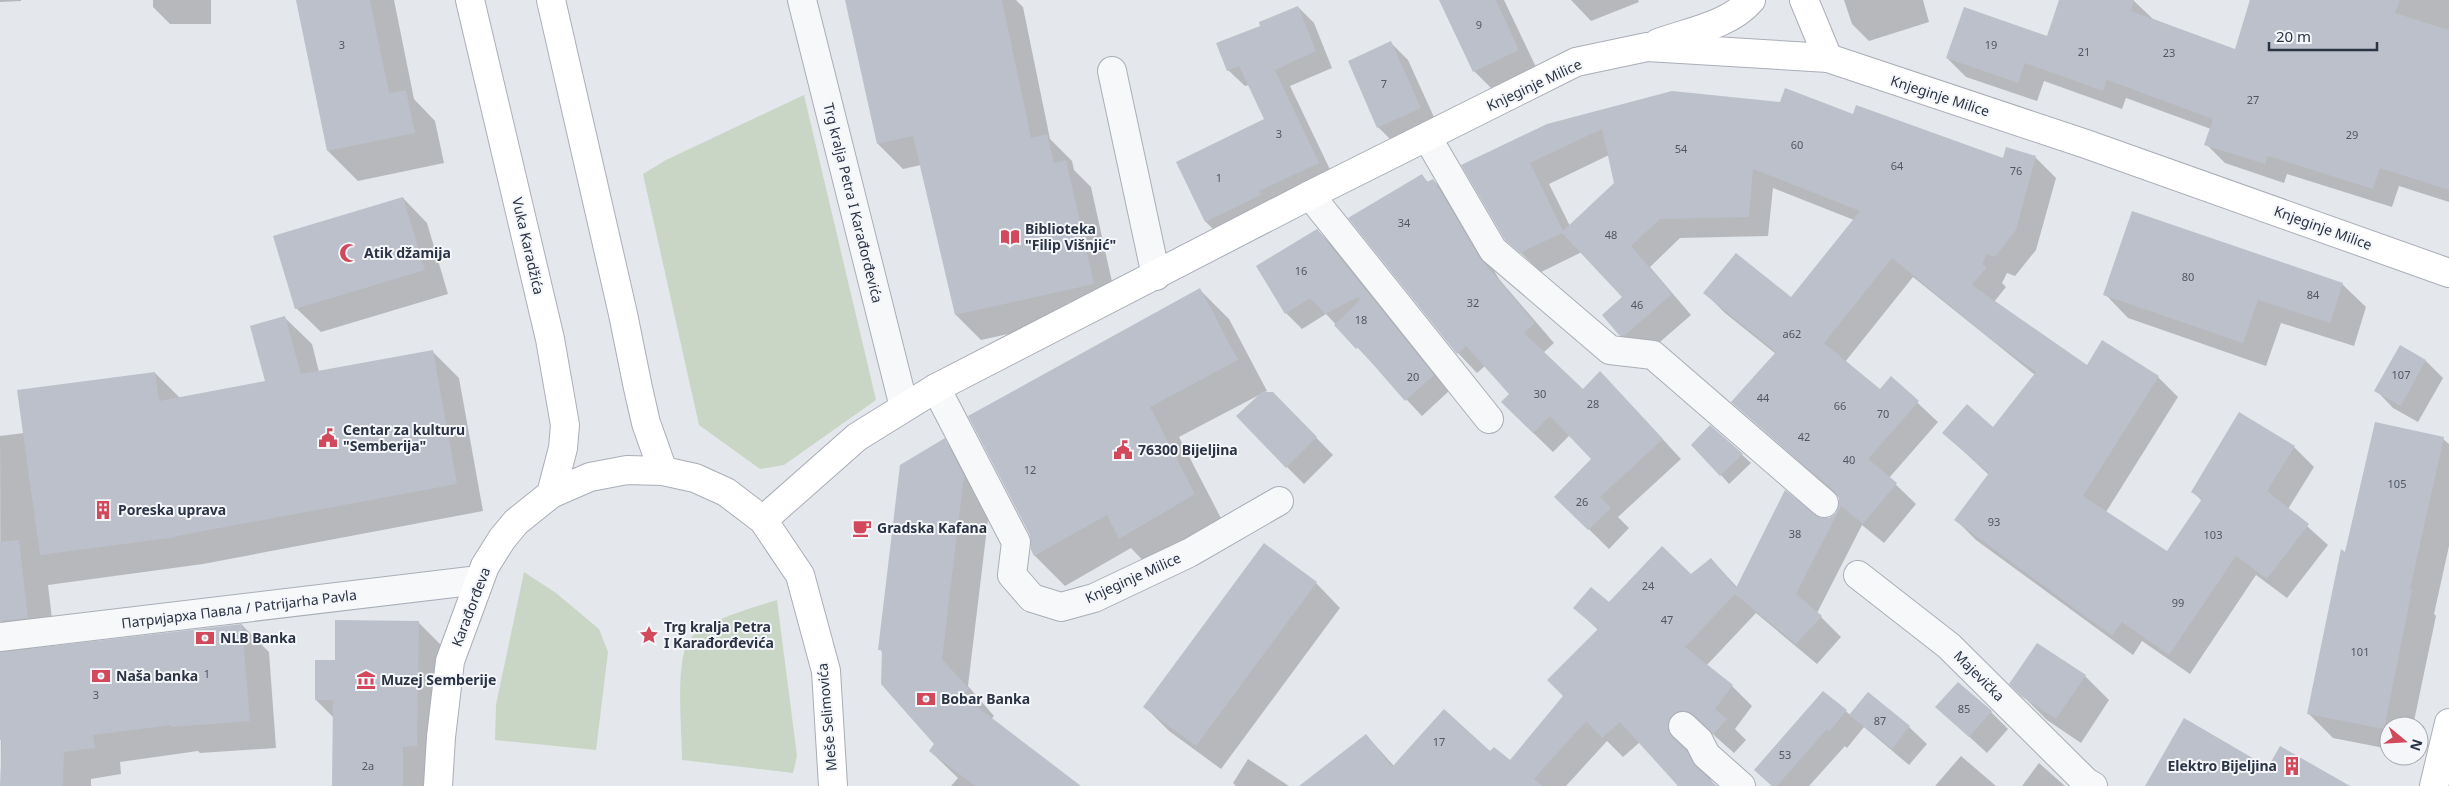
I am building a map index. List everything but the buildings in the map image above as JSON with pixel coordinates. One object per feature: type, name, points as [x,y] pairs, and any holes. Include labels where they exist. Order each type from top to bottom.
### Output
[{"type":"street","name":"Vuka Karadžića","points":[[470,0],[550,339],[564,425],[563,448],[552,494]]},
{"type":"street","points":[[551,0],[646,423],[663,471]]},
{"type":"street","name":"Trg kralja Petra I Karađorđevića","points":[[802,0],[904,407]]},
{"type":"street","points":[[1647,47],[1721,21],[1743,10],[1751,0]]},
{"type":"street","points":[[1804,0],[1828,58]]},
{"type":"street","name":"Knjeginje Milice","points":[[764,520],[857,437],[936,388],[1310,195],[1576,62],[1647,47],[1828,58],[2086,144],[2449,273]]},
{"type":"street","points":[[1112,71],[1156,276]]},
{"type":"street","points":[[1427,137],[1493,250],[1610,350],[1654,355],[1824,503]]},
{"type":"street","points":[[1310,195],[1490,419]]},
{"type":"street","name":"Knjeginje Milice","points":[[936,388],[1016,542],[1012,575],[1032,598],[1061,607],[1094,598],[1189,554],[1279,501]]},
{"type":"street","name":"Meše Selimovića","points":[[590,477],[627,470],[663,471],[696,478],[726,492],[764,520],[800,575],[826,671],[833,786]]},
{"type":"street","name":"Karađorđeva","points":[[438,786],[441,737],[450,661],[479,580],[502,539],[516,522],[552,494],[590,477]]},
{"type":"street","name":"Majevička","points":[[1858,575],[1949,646],[2086,782],[2093,786]]},
{"type":"street","name":"Патријарха Павла / Patrijarha Pavla","points":[[0,637],[479,580]]},
{"type":"street","points":[[2434,786],[2449,723]]},
{"type":"street","points":[[1683,726],[1699,741],[1706,755],[1741,786]]},
{"type":"green space","points":[[804,95],[876,400],[784,465],[760,469],[699,425],[643,174],[666,160]]},
{"type":"green space","points":[[524,572],[556,593],[599,629],[608,652],[596,750],[495,740],[496,705]]},
{"type":"green space","points":[[777,600],[797,756],[793,773],[682,760],[680,682],[684,653],[688,642],[703,628],[715,622]]},
{"type":"place","name":"Biblioteka \"Filip Višnjić\"","points":[[1010,237]]},
{"type":"place","name":"Atik džamija","points":[[349,253]]},
{"type":"place","name":"Centar za kulturu \"Semberija\"","points":[[328,438]]},
{"type":"place","name":"76300 Bijeljina","points":[[1123,450]]},
{"type":"place","name":"Poreska uprava","points":[[103,510]]},
{"type":"place","name":"Gradska Kafana","points":[[862,528]]},
{"type":"place","name":"Trg kralja Petra I Karađorđevića","points":[[649,635]]},
{"type":"place","name":"NLB Banka","points":[[205,638]]},
{"type":"place","name":"Naša banka","points":[[101,676]]},
{"type":"place","name":"Muzej Semberije","points":[[366,680]]},
{"type":"place","name":"Bobar Banka","points":[[926,699]]},
{"type":"place","name":"Elektro Bijeljina","points":[[2292,766]]}]
